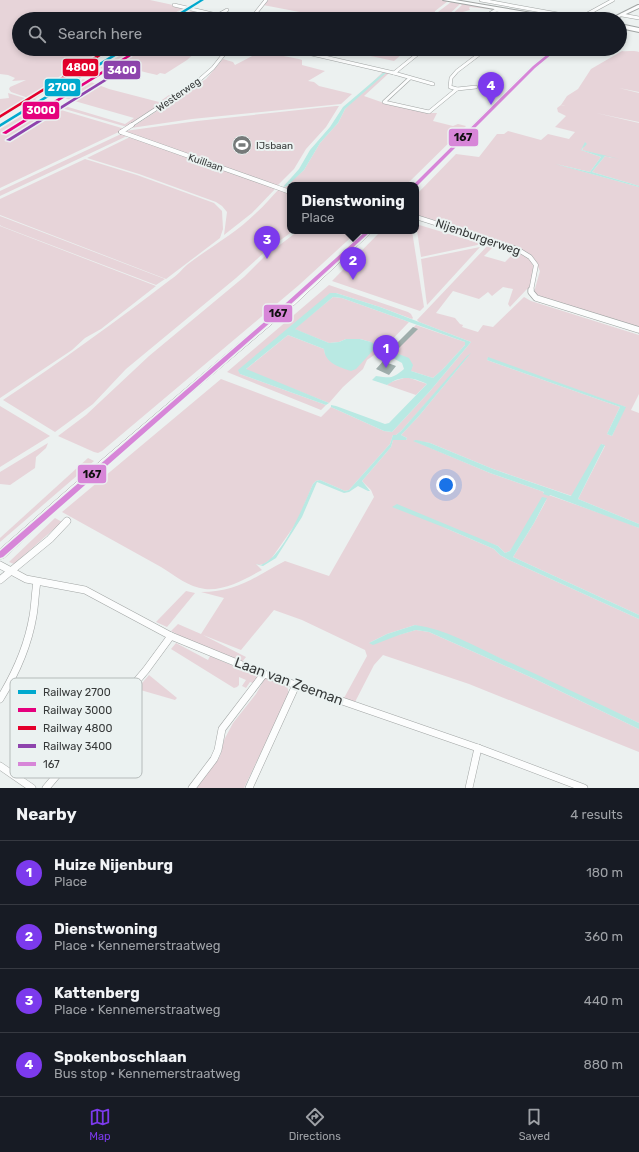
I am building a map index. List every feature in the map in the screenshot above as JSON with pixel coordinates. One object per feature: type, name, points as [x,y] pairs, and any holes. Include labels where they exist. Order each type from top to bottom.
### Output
[{"type":"highway","points":[[446,0],[519,12]]},
{"type":"highway","points":[[464,0],[541,12]]},
{"type":"highway","points":[[627,28],[639,31]]},
{"type":"highway","points":[[627,30],[639,31]]},
{"type":"main road","points":[[627,12],[639,6]]},
{"type":"main road","points":[[418,182],[534,67],[548,56]]},
{"type":"main road","points":[[0,555],[101,465],[290,304],[366,234]]},
{"type":"street","points":[[257,12],[266,0]]},
{"type":"street","points":[[481,0],[546,12]]},
{"type":"street","points":[[590,12],[613,0]]},
{"type":"street","points":[[174,5],[205,12]]},
{"type":"street","points":[[223,12],[227,10]]},
{"type":"street","points":[[493,12],[496,10],[505,12]]},
{"type":"street","points":[[627,16],[639,18]]},
{"type":"street","name":"Westerweg","points":[[121,132],[197,82],[213,68],[222,56]]},
{"type":"street","points":[[320,56],[394,73],[433,84]]},
{"type":"street","points":[[394,73],[415,56]]},
{"type":"street","points":[[476,87],[457,89],[450,87],[451,78],[457,71],[477,56]]},
{"type":"street","points":[[410,78],[384,102],[429,112],[457,89]]},
{"type":"street","name":"Kuillaan","points":[[121,132],[287,191]]},
{"type":"street","name":"Nijenburgerweg","points":[[419,218],[517,249],[527,254],[536,265],[531,292],[536,298],[639,330]]},
{"type":"street","points":[[0,580],[50,539],[67,521]]},
{"type":"street","name":"Laan van Zeeman","points":[[0,565],[26,580],[85,590],[171,636],[264,674],[478,748],[584,788]]},
{"type":"street","points":[[13,678],[24,650],[32,622],[37,582]]},
{"type":"street","points":[[139,678],[171,636]]},
{"type":"street","points":[[192,788],[214,759],[218,750],[222,729],[264,674]]},
{"type":"street","points":[[0,699],[10,683]]},
{"type":"street","points":[[249,788],[296,685]]},
{"type":"street","points":[[468,788],[478,748]]},
{"type":"street","points":[[0,766],[10,773]]},
{"type":"street","points":[[17,778],[32,788]]},
{"type":"street","points":[[46,788],[54,778]]},
{"type":"shaded area","points":[[0,0],[150,0],[187,8],[180,12],[177,12],[183,8],[176,12],[12,12],[12,56],[104,56],[53,87],[38,84],[52,87],[35,99],[37,101],[11,92],[9,89],[10,87],[26,80],[12,81],[15,78],[0,74]]},
{"type":"shaded area","points":[[268,0],[448,1],[435,12],[300,12],[263,5]]},
{"type":"shaded area","points":[[451,2],[509,11],[470,7],[470,10],[454,12],[462,5],[460,4],[451,12],[438,12]]},
{"type":"shaded area","points":[[192,10],[201,12],[189,12]]},
{"type":"shaded area","points":[[627,51],[639,52],[639,92],[619,88],[639,93],[639,122],[596,113],[639,123],[639,186],[592,172],[605,156],[582,150],[585,144],[581,150],[601,157],[590,172],[556,164],[639,187],[639,327],[538,297],[534,292],[540,271],[534,259],[527,253],[491,238],[419,216],[419,192],[456,154],[479,157],[497,134],[504,134],[508,131],[541,140],[548,134],[569,139],[575,132],[555,127],[566,116],[558,112],[557,108],[567,96],[578,89],[591,69],[613,56],[627,56]]},
{"type":"shaded area","points":[[119,56],[191,56],[165,74],[160,73],[157,75],[116,67],[106,68],[110,71],[100,68]]},
{"type":"shaded area","points":[[252,56],[284,56],[299,59],[302,60],[302,65],[325,71],[308,81],[314,82],[319,86],[352,94],[341,104],[192,119],[131,128],[206,79],[223,59],[233,62],[235,65]]},
{"type":"shaded area","points":[[371,56],[400,56],[394,61]]},
{"type":"shaded area","points":[[383,72],[391,74],[388,74],[364,96],[384,103],[430,113],[437,113],[433,121],[453,126],[458,124],[466,126],[409,182],[291,182],[304,170],[320,143],[338,123],[345,109]]},
{"type":"shaded area","points":[[83,79],[109,89],[159,102],[169,95],[175,95],[127,127],[44,103],[48,101],[125,124],[134,118],[57,96]]},
{"type":"shaded area","points":[[8,93],[31,100],[0,119],[0,99],[9,98]]},
{"type":"shaded area","points":[[41,104],[125,129],[0,188],[0,129]]},
{"type":"shaded area","name":"IJsbaan","points":[[339,106],[326,127],[306,149],[294,169],[277,186],[132,135],[125,131],[197,121]]},
{"type":"shaded area","points":[[121,134],[127,136],[0,196],[0,191]]},
{"type":"shaded area","points":[[130,137],[276,188],[252,213],[224,235],[227,212],[216,202],[139,174],[87,158]]},
{"type":"shaded area","points":[[85,159],[137,175],[214,203],[222,211],[223,229],[220,238],[166,279],[0,215],[0,199]]},
{"type":"shaded area","points":[[279,189],[287,192],[287,234],[289,234],[267,250],[236,278],[126,369],[93,404],[55,432],[3,400],[175,277],[188,264],[240,227]]},
{"type":"shaded area","points":[[0,216],[165,279],[156,285],[1,226]]},
{"type":"shaded area","points":[[419,225],[482,244],[421,257],[418,234],[419,234]]},
{"type":"shaded area","points":[[0,226],[156,286],[101,329],[85,338],[72,350],[0,398]]},
{"type":"shaded area","points":[[294,234],[355,234],[299,285],[102,451],[98,453],[94,452],[58,436],[86,415],[149,356],[244,277],[264,257]]},
{"type":"shaded area","points":[[378,234],[412,234],[424,307],[420,311],[332,281]]},
{"type":"shaded area","points":[[491,242],[513,249],[505,252],[504,249],[494,246],[484,256],[505,262],[517,250],[529,258],[533,266],[533,276],[529,290],[527,289],[510,307],[508,304],[513,289],[503,287],[492,296],[488,292],[479,299],[453,291],[436,313],[455,318],[460,324],[463,325],[462,327],[478,332],[483,325],[493,327],[524,297],[531,301],[639,335],[639,394],[631,410],[639,413],[639,524],[578,499],[605,446],[602,444],[572,496],[493,469],[430,443],[414,441],[490,473],[639,528],[639,615],[513,557],[547,499],[510,551],[505,553],[498,546],[443,527],[494,549],[500,555],[509,560],[639,619],[639,723],[471,645],[415,625],[387,634],[369,643],[416,630],[429,632],[537,680],[639,729],[639,752],[469,684],[383,655],[374,665],[355,702],[344,698],[367,656],[365,650],[302,620],[274,610],[241,650],[203,635],[246,657],[242,662],[193,643],[171,631],[178,624],[201,634],[224,598],[201,592],[214,591],[236,586],[255,578],[285,561],[329,576],[374,497],[371,490],[362,481],[391,447],[393,440],[406,440],[407,438],[401,435],[418,417],[470,354],[401,431],[396,435],[393,435],[390,444],[349,490],[345,491],[320,480],[316,481],[313,484],[297,522],[271,559],[264,564],[256,564],[262,570],[235,584],[212,589],[193,586],[62,512],[221,379],[321,417],[331,407],[384,431],[392,432],[430,391],[471,342],[417,320]],"holes":[[[488,358],[625,407],[612,436],[607,434],[620,407],[487,360]]]},
{"type":"shaded area","points":[[480,247],[427,305],[421,259]]},
{"type":"shaded area","points":[[329,285],[408,312],[413,318],[412,319],[336,293],[331,293],[240,374],[326,405],[321,410],[227,372]]},
{"type":"shaded area","points":[[333,297],[342,298],[409,322],[383,349],[367,360],[363,369],[343,387],[329,403],[245,370],[288,335],[324,349],[325,354],[371,342],[360,339],[346,339],[339,342],[329,343],[294,329]]},
{"type":"shaded area","points":[[416,325],[465,342],[465,345],[433,378],[411,371],[396,353],[393,354],[390,350]]},
{"type":"shaded area","points":[[407,377],[427,384],[416,395],[387,385],[391,382]]},
{"type":"shaded area","points":[[0,406],[50,436],[0,467]]},
{"type":"shaded area","points":[[48,443],[46,448],[36,457],[35,468],[10,485],[0,484],[0,472]]},
{"type":"shaded area","points":[[88,458],[94,461],[0,542],[0,538]]},
{"type":"shaded area","points":[[55,518],[62,522],[14,564],[9,562]]},
{"type":"shaded area","points":[[186,591],[195,593],[167,627],[156,622]]},
{"type":"shaded area","points":[[176,643],[208,660],[210,656],[257,677],[253,683],[250,682],[246,688],[242,686],[246,680],[239,677],[239,685],[234,688],[171,649]]},
{"type":"shaded area","points":[[149,675],[177,698],[175,700],[142,690],[142,683]]},
{"type":"shaded area","points":[[265,678],[287,686],[289,694],[244,788],[196,788],[220,756],[224,740],[233,723],[256,694]]},
{"type":"water","points":[[383,73],[386,73],[345,109],[338,123],[320,143],[304,170],[291,182],[287,182],[299,169],[310,150],[330,127],[343,107]]},
{"type":"water","points":[[585,142],[587,144],[582,150],[620,159],[605,156],[592,172],[639,187],[555,164],[590,172],[601,157],[581,150]]},
{"type":"water","points":[[330,293],[336,293],[380,307],[471,342],[430,391],[392,432],[384,431],[331,407],[331,405],[385,424],[389,423],[427,384],[407,378],[402,378],[387,385],[372,380],[376,376],[388,377],[397,375],[404,369],[402,363],[391,357],[391,355],[396,353],[409,358],[413,365],[411,371],[433,378],[465,345],[465,342],[342,298],[333,297],[295,329],[329,343],[339,342],[346,339],[360,339],[371,342],[377,346],[356,369],[351,371],[333,364],[327,358],[324,349],[288,335],[246,369],[329,403],[326,405],[240,374],[238,370]]},
{"type":"water","points":[[471,353],[418,417],[401,435],[407,438],[406,440],[393,440],[391,447],[362,481],[370,491],[358,486],[349,492],[344,493],[317,482],[302,517],[276,558],[263,566],[255,564],[261,565],[277,552],[292,529],[313,484],[316,481],[320,480],[345,491],[349,490],[390,444],[393,435],[396,435],[401,431]]},
{"type":"water","points":[[488,357],[626,407],[612,436],[607,434],[620,407],[487,360]]},
{"type":"water","points":[[416,440],[430,443],[493,469],[571,496],[601,444],[605,445],[578,499],[639,524],[639,528],[550,495],[543,494],[544,492],[490,473],[413,441]]},
{"type":"water","points":[[542,497],[547,498],[534,523],[513,557],[639,615],[639,619],[509,560],[500,555],[494,549],[392,507],[397,504],[498,546],[505,553],[510,551]]},
{"type":"water","points":[[415,625],[448,634],[553,682],[639,723],[639,729],[537,680],[429,632],[416,630],[373,645],[369,643],[387,634]]},
{"type":"building","points":[[413,327],[418,329],[397,350],[392,348]]},
{"type":"building","points":[[384,360],[396,366],[389,375],[376,369]]},
{"type":"rail line","name":"2700","points":[[182,12],[202,0]]},
{"type":"rail line","name":"4800","points":[[0,117],[99,56]]},
{"type":"rail line","name":"2700","points":[[0,126],[114,56]]},
{"type":"rail line","name":"3000","points":[[4,133],[129,56]]},
{"type":"rail line","name":"3400","points":[[8,140],[133,63]]},
{"type":"transit line","name":"167","points":[[418,182],[534,67],[547,56]]},
{"type":"transit line","name":"167","points":[[0,555],[278,313],[366,234]]},
{"type":"place","name":"Spokenboschlaan","points":[[491,105]]},
{"type":"place","name":"IJsbaan","points":[[242,145]]},
{"type":"place","name":"Kattenberg","points":[[267,259]]},
{"type":"place","name":"Dienstwoning","points":[[353,280]]},
{"type":"place","name":"Huize Nijenburg","points":[[386,368]]}]
